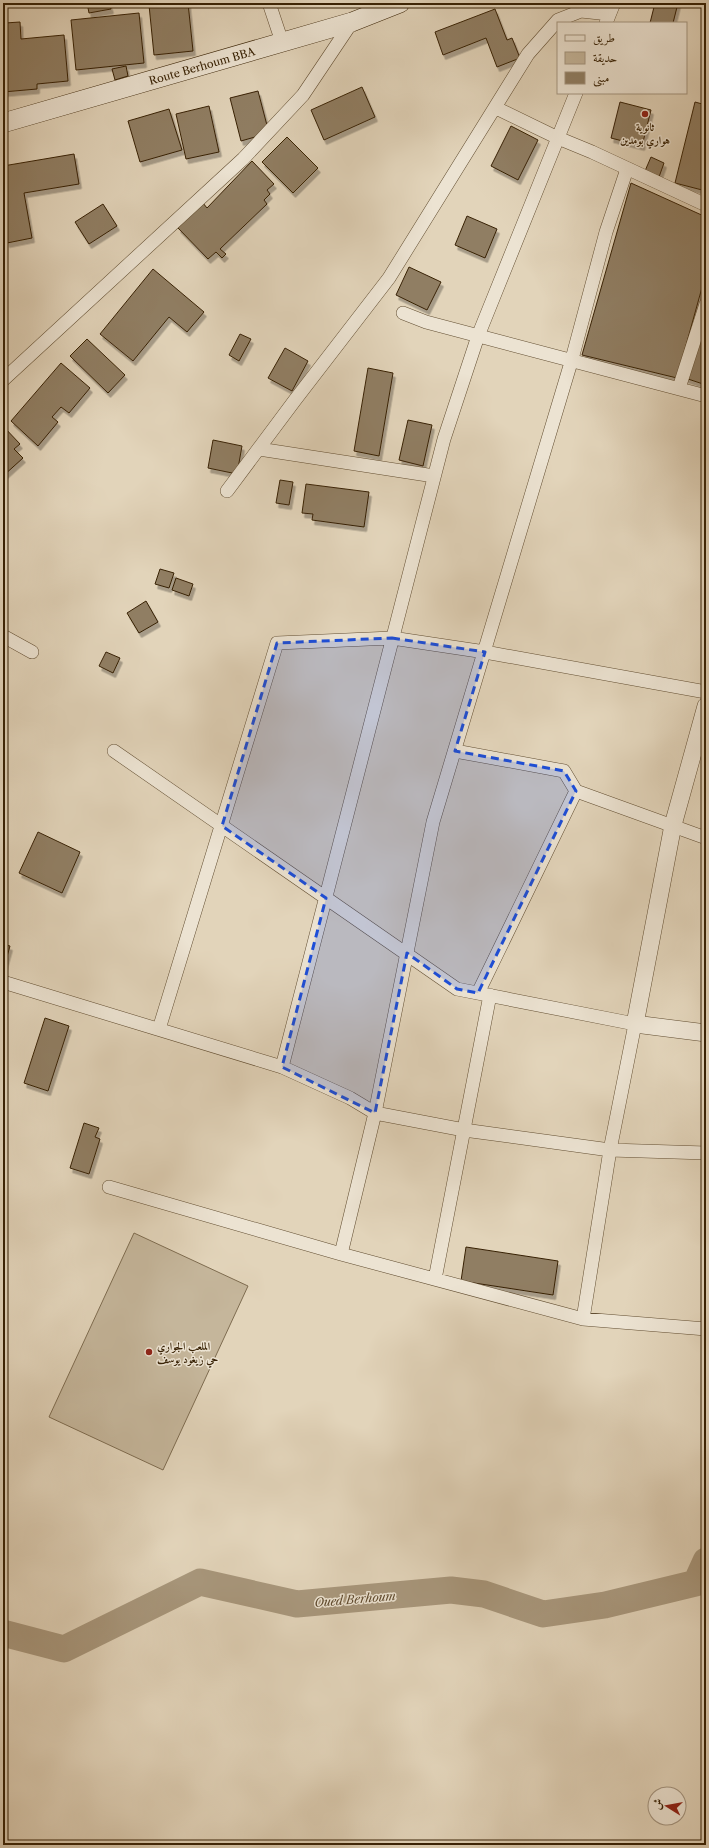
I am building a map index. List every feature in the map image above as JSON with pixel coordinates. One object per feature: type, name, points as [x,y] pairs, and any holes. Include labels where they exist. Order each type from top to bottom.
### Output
[{"type":"main road","name":"Route Berhoum BBA","points":[[3,123],[352,22],[400,3]]},
{"type":"street","points":[[269,3],[282,42]]},
{"type":"street","points":[[227,491],[389,278],[496,108],[528,54],[558,20],[581,11],[610,13]]},
{"type":"street","points":[[3,380],[243,160],[303,95],[352,22]]},
{"type":"street","points":[[282,1067],[444,439],[478,336],[576,94]]},
{"type":"street","points":[[496,108],[558,138],[592,152],[706,205]]},
{"type":"street","points":[[341,1254],[375,1113],[433,822],[572,359],[606,232],[628,170]]},
{"type":"street","points":[[679,388],[706,304]]},
{"type":"street","points":[[403,313],[426,322],[572,359],[706,396]]},
{"type":"street","points":[[259,449],[434,476]]},
{"type":"street","points":[[3,636],[32,652]]},
{"type":"street","points":[[159,1029],[222,826],[276,643],[392,638],[485,652],[706,692]]},
{"type":"street","points":[[584,1318],[610,1150],[672,825],[706,706]]},
{"type":"street","points":[[114,750],[456,989],[635,1024],[706,1033]]},
{"type":"street","points":[[455,750],[564,771],[576,791],[706,838]]},
{"type":"street","points":[[435,1279],[464,1130],[484,994],[576,791]]},
{"type":"street","points":[[3,982],[282,1067],[350,1098],[375,1113],[464,1130],[610,1150],[706,1153]]},
{"type":"street","points":[[109,1187],[341,1254],[584,1318],[706,1329]]},
{"type":"highlighted area","points":[[392,638],[485,652],[455,751],[564,771],[576,791],[478,993],[457,989],[407,953],[375,1113],[282,1067],[326,898],[222,826],[277,643]]},
{"type":"green space","name":"الملعب الجواري حي زيغود يوسف","points":[[134,1233],[248,1286],[163,1470],[49,1417]]},
{"type":"building","points":[[87,3],[109,3],[111,9],[89,13]]},
{"type":"building","points":[[188,3],[193,51],[154,55],[149,5]]},
{"type":"building","points":[[655,3],[678,3],[673,22],[650,22]]},
{"type":"building","points":[[495,9],[507,40],[512,38],[520,58],[497,67],[486,38],[443,55],[435,32]]},
{"type":"building","points":[[139,13],[144,63],[76,70],[71,20]]},
{"type":"building","points":[[20,22],[21,39],[64,35],[68,81],[37,84],[37,89],[3,92],[3,39],[6,39],[5,23]]},
{"type":"building","points":[[126,66],[128,76],[115,80],[112,69]]},
{"type":"building","points":[[362,87],[375,117],[324,140],[311,110]]},
{"type":"building","points":[[258,91],[269,133],[241,141],[230,98]]},
{"type":"building","points":[[620,102],[651,110],[642,146],[611,138]]},
{"type":"building","points":[[695,102],[706,105],[706,191],[675,183]]},
{"type":"building","points":[[209,106],[219,152],[186,159],[176,114]]},
{"type":"building","points":[[169,109],[182,150],[140,162],[128,121]]},
{"type":"building","points":[[511,126],[538,140],[518,180],[491,166]]},
{"type":"building","points":[[287,137],[318,168],[293,193],[262,162]]},
{"type":"building","points":[[74,154],[79,184],[24,193],[32,238],[7,243],[3,219],[3,166]]},
{"type":"building","points":[[651,157],[664,163],[659,177],[645,171]]},
{"type":"building","points":[[252,161],[274,184],[267,190],[270,194],[264,200],[267,204],[220,249],[226,254],[222,258],[216,252],[208,259],[178,228],[203,203],[207,208]]},
{"type":"building","points":[[631,183],[706,217],[706,273],[677,378],[582,355]]},
{"type":"building","points":[[103,204],[117,226],[89,244],[75,222]]},
{"type":"building","points":[[467,216],[497,229],[485,258],[455,245]]},
{"type":"building","points":[[409,267],[441,282],[427,310],[396,295]]},
{"type":"building","points":[[153,269],[204,312],[187,332],[169,317],[133,361],[100,334]]},
{"type":"building","points":[[706,319],[706,385],[685,378]]},
{"type":"building","points":[[240,334],[251,339],[239,361],[229,355]]},
{"type":"building","points":[[87,339],[125,375],[108,393],[70,356]]},
{"type":"building","points":[[285,348],[308,361],[292,391],[268,378]]},
{"type":"building","points":[[61,363],[90,388],[69,413],[61,407],[52,417],[58,422],[38,446],[11,421]]},
{"type":"building","points":[[368,368],[393,373],[379,456],[354,451]]},
{"type":"building","points":[[408,420],[432,425],[423,466],[399,460]]},
{"type":"building","points":[[3,426],[20,444],[14,449],[23,458],[3,476]]},
{"type":"building","points":[[213,440],[242,446],[237,474],[208,468]]},
{"type":"building","points":[[280,480],[293,482],[289,505],[276,503]]},
{"type":"building","points":[[306,484],[369,492],[364,527],[312,520],[313,514],[302,513]]},
{"type":"building","points":[[160,569],[174,573],[169,588],[155,584]]},
{"type":"building","points":[[176,578],[193,584],[189,596],[172,590]]},
{"type":"building","points":[[146,601],[158,622],[139,633],[127,613]]},
{"type":"building","points":[[106,652],[120,658],[113,673],[99,666]]},
{"type":"building","points":[[38,832],[80,852],[62,893],[19,873]]},
{"type":"building","points":[[3,944],[10,946],[3,971]]},
{"type":"building","points":[[45,1018],[69,1026],[48,1091],[24,1083]]},
{"type":"building","points":[[84,1123],[99,1128],[95,1137],[100,1139],[89,1174],[70,1168]]},
{"type":"building","points":[[466,1247],[558,1261],[553,1295],[461,1281]]},
{"type":"waterway","name":"Oued Berhoum","points":[[3,1633],[64,1649],[200,1582],[297,1604],[451,1590],[484,1594],[543,1614],[605,1605],[696,1583],[706,1561]]},
{"type":"place","name":"ثانوية هواري بومدين","points":[[645,114]]},
{"type":"place","name":"الملعب الجواري حي زيغود يوسف","points":[[149,1352]]}]
